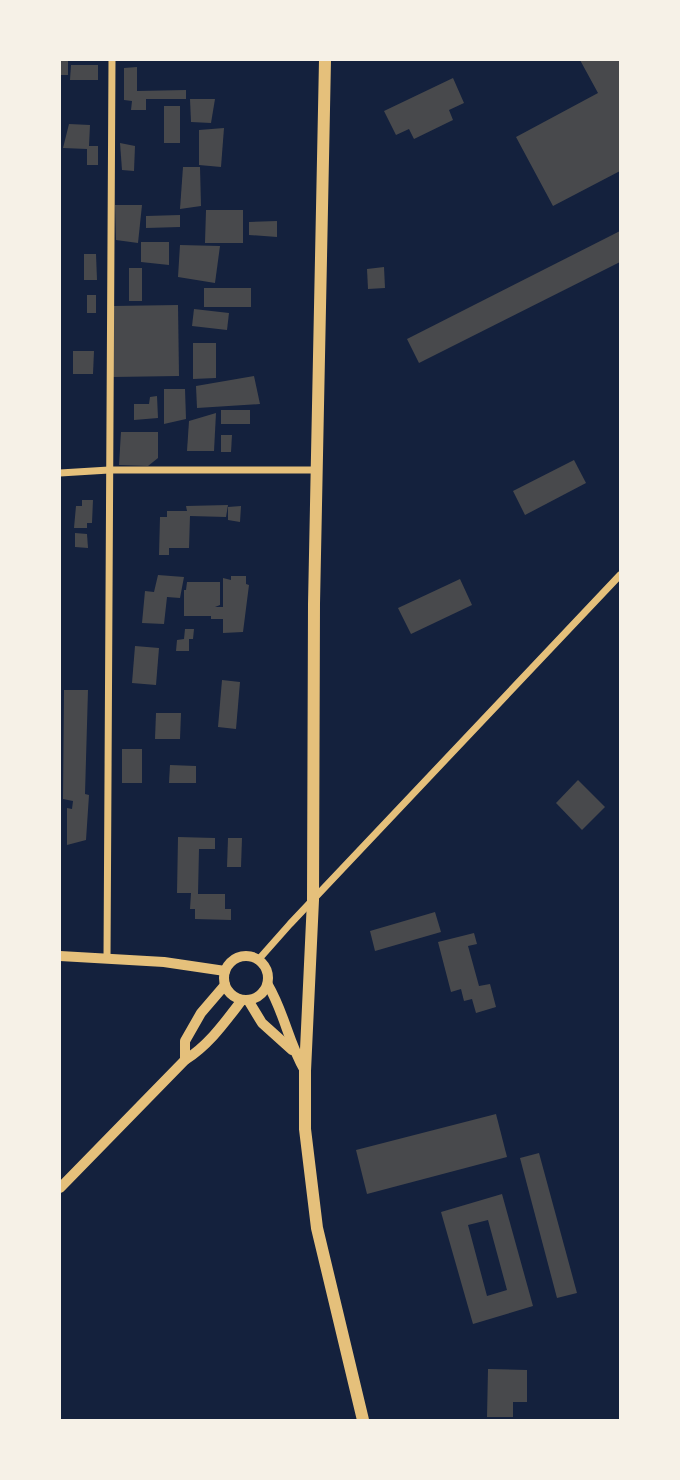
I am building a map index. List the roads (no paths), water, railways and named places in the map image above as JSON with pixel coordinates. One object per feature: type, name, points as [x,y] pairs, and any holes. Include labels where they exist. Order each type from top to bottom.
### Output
[{"type":"main road","points":[[325,60],[317,470],[313,900],[305,1129],[317,1228],[363,1420]]},
{"type":"street","points":[[107,958],[112,60]]},
{"type":"street","points":[[60,473],[109,470],[317,470]]},
{"type":"street","points":[[259,959],[621,575]]},
{"type":"street","points":[[60,956],[164,962],[225,971]]},
{"type":"street","points":[[294,1052],[262,1023],[245,1000],[231,995],[225,985],[225,971],[229,963],[237,957],[259,959],[267,969],[268,985],[280,1007],[294,1052],[305,1071]]},
{"type":"street","points":[[185,1060],[185,1041],[201,1013],[225,985]]},
{"type":"street","points":[[60,1188],[185,1060],[221,1028],[245,1000],[260,996],[268,985]]}]
